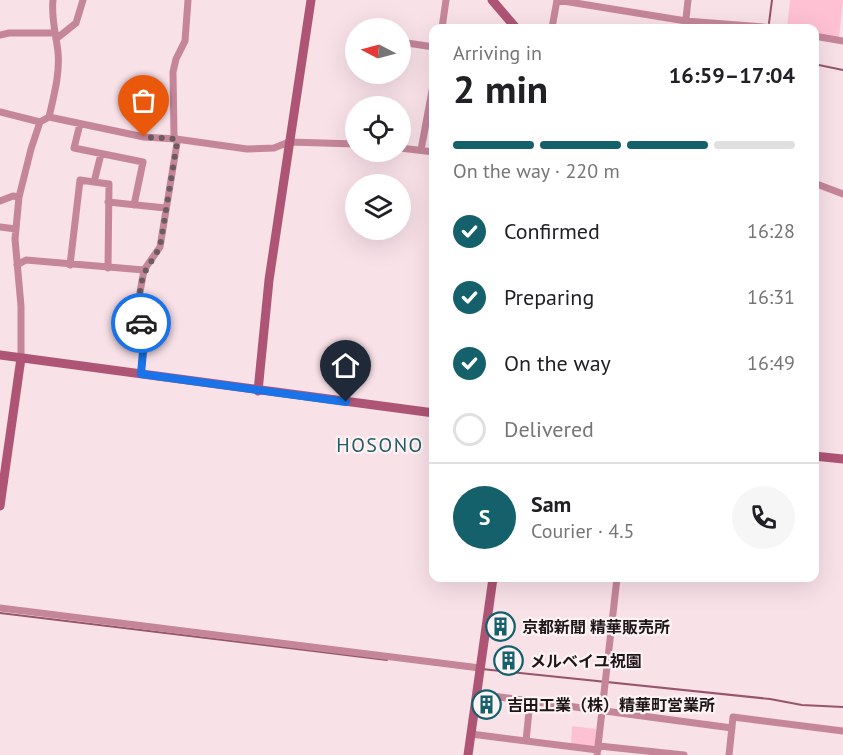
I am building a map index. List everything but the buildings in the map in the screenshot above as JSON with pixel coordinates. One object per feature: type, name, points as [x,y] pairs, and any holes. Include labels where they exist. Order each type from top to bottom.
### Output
[{"type":"street","points":[[49,117],[58,77],[56,36],[52,16],[53,0]]},
{"type":"street","points":[[0,35],[9,33],[56,36],[76,23],[83,0]]},
{"type":"street","points":[[141,374],[144,340],[138,303],[144,270],[160,247],[174,165],[176,139],[174,135],[173,72],[176,59],[185,41],[188,0]]},
{"type":"street","points":[[258,391],[269,280],[311,0]]},
{"type":"street","points":[[443,24],[446,0]]},
{"type":"street","points":[[492,0],[513,24]]},
{"type":"street","points":[[553,24],[557,0],[617,9],[681,24]]},
{"type":"street","points":[[617,9],[619,0]]},
{"type":"street","points":[[685,24],[688,0]]},
{"type":"street","points":[[819,37],[843,41]]},
{"type":"street","points":[[411,44],[429,46]]},
{"type":"street","points":[[421,150],[429,107]]},
{"type":"street","points":[[0,112],[40,122]]},
{"type":"street","points":[[0,506],[21,358],[16,229],[20,197],[40,122],[49,117],[144,137],[247,149],[274,148],[289,142],[345,144]]},
{"type":"street","points":[[80,124],[74,148],[143,162],[134,205]]},
{"type":"street","points":[[411,149],[429,151]]},
{"type":"street","points":[[94,182],[101,154]]},
{"type":"street","points":[[70,265],[80,180],[109,184],[108,268]]},
{"type":"street","points":[[819,185],[843,194]]},
{"type":"street","points":[[0,201],[13,196],[20,197]]},
{"type":"street","points":[[108,202],[165,208]]},
{"type":"street","points":[[0,227],[16,229]]},
{"type":"street","points":[[17,265],[26,260],[144,270]]},
{"type":"street","points":[[0,355],[429,412]]},
{"type":"street","points":[[819,457],[843,459]]},
{"type":"street","points":[[468,755],[492,582]]},
{"type":"street","points":[[598,750],[617,582]]},
{"type":"street","points":[[0,608],[480,668]]},
{"type":"street","points":[[477,694],[732,728]]},
{"type":"street","points":[[526,741],[530,701]]},
{"type":"street","points":[[729,755],[733,717],[843,731]]},
{"type":"street","points":[[471,734],[598,750],[684,755]]},
{"type":"shaded area","points":[[790,0],[843,0],[839,38],[819,35],[819,24],[787,24]]},
{"type":"shaded area","points":[[572,726],[596,729],[595,748],[571,744]]},
{"type":"waterway","points":[[769,23],[772,0]]},
{"type":"waterway","points":[[819,65],[843,70]]},
{"type":"waterway","points":[[0,613],[387,660]]},
{"type":"waterway","points":[[482,669],[770,699],[802,705],[843,707]]},
{"type":"way so far","points":[[141,323],[138,303],[144,270],[160,247],[177,143],[176,139],[144,137]]},
{"type":"place","name":"京都新聞 精華販売所","points":[[501,627]]},
{"type":"place","name":"メルベイユ祝園","points":[[509,661]]},
{"type":"place","name":"吉田工業（株）精華町営業所","points":[[486,705]]},
{"type":"district","name":"HOSONO","points":[[380,445]]},
{"type":"route","points":[[141,323],[144,340],[141,374],[346,402]]}]
